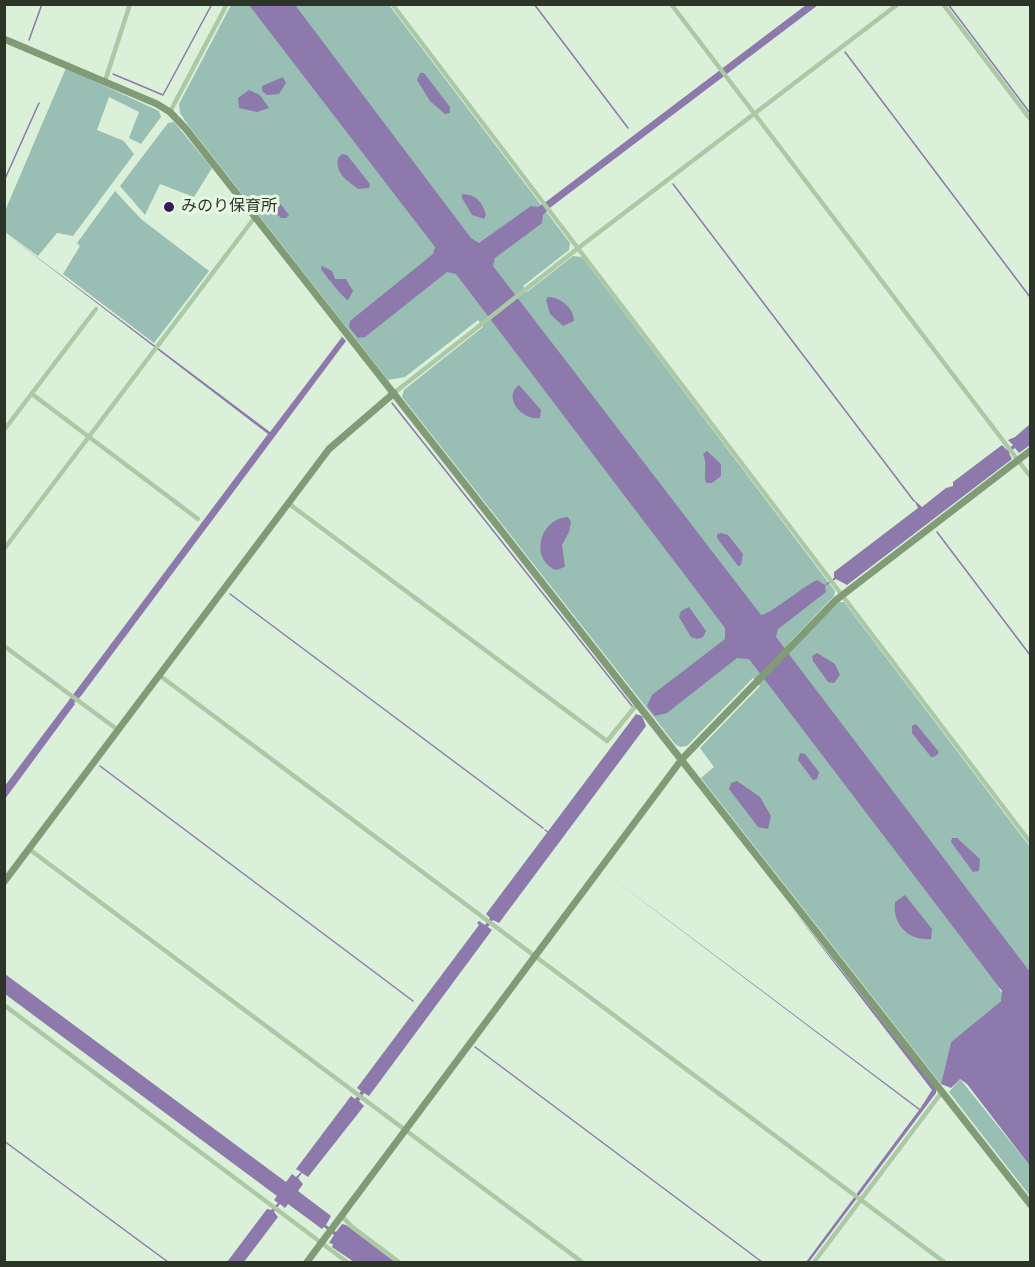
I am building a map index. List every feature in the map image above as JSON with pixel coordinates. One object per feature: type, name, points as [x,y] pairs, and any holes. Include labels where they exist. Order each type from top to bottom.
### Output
[{"type":"street","points":[[105,81],[130,4]]},
{"type":"street","points":[[170,112],[227,4]]},
{"type":"street","points":[[392,4],[1030,842]]},
{"type":"street","points":[[671,4],[1030,476]]},
{"type":"street","points":[[4,882],[335,442],[526,288],[898,4]]},
{"type":"street","points":[[943,4],[1030,119]]},
{"type":"street","points":[[4,39],[105,81],[170,112],[394,393],[1030,1204]]},
{"type":"street","points":[[4,549],[255,217]]},
{"type":"street","points":[[4,430],[96,309]]},
{"type":"street","points":[[32,394],[198,519]]},
{"type":"street","points":[[307,1263],[682,759],[842,595],[1030,451]]},
{"type":"street","points":[[288,502],[607,741],[638,703]]},
{"type":"street","points":[[4,646],[118,730]]},
{"type":"street","points":[[159,675],[944,1263]]},
{"type":"street","points":[[29,849],[582,1263]]},
{"type":"street","points":[[4,1005],[280,1210],[347,1263]]},
{"type":"street","points":[[814,1263],[857,1198],[942,1091]]},
{"type":"street","points":[[342,1216],[351,1226],[399,1263]]},
{"type":"shaded area","points":[[231,5],[389,5],[570,243],[569,250],[523,286],[527,292],[573,256],[582,257],[835,591],[834,596],[789,643],[793,648],[839,602],[844,602],[1030,847],[1030,972],[1025,967],[999,988],[1003,995],[1001,1001],[951,1042],[941,1084],[701,778],[714,767],[700,748],[760,686],[753,678],[687,746],[680,747],[675,744],[402,397],[404,390],[483,327],[478,320],[405,377],[388,380],[180,113],[179,104]]},
{"type":"shaded area","points":[[249,5],[295,5],[471,238],[479,243],[531,206],[538,207],[547,201],[806,5],[818,5],[551,207],[543,215],[542,223],[495,258],[493,266],[761,615],[817,580],[825,585],[834,578],[834,572],[918,508],[914,500],[922,507],[946,488],[953,486],[953,482],[1002,445],[1007,450],[1013,445],[1008,440],[1030,424],[1030,445],[1019,453],[1015,448],[1009,453],[1012,459],[847,585],[836,579],[825,586],[826,592],[778,629],[776,637],[1030,972],[1030,1166],[967,1084],[960,1079],[951,1088],[941,1084],[951,1042],[1001,1001],[1002,991],[749,659],[737,658],[667,713],[655,716],[647,706],[652,695],[725,639],[725,628],[456,274],[447,272],[365,337],[358,338],[349,327],[350,321],[433,254],[435,247]]},
{"type":"shaded area","points":[[66,68],[159,111],[161,117],[141,144],[129,138],[139,112],[109,97],[97,130],[124,141],[134,154],[73,236],[57,233],[38,256],[5,232],[5,211]]},
{"type":"shaded area","points":[[420,73],[424,73],[450,107],[450,113],[445,114],[430,101],[417,80]]},
{"type":"shaded area","points":[[283,77],[286,83],[279,94],[267,95],[262,91],[262,86]]},
{"type":"shaded area","points":[[249,90],[260,95],[269,108],[257,112],[239,108],[238,98]]},
{"type":"shaded area","points":[[174,122],[212,168],[194,197],[160,184],[145,215],[120,186],[168,123]]},
{"type":"shaded area","points":[[342,154],[347,155],[370,184],[369,188],[358,189],[343,176],[338,168],[338,158]]},
{"type":"shaded area","points":[[115,191],[141,219],[209,271],[154,343],[63,274],[80,246],[77,243]]},
{"type":"shaded area","points":[[462,194],[471,196],[481,203],[486,215],[484,219],[472,215]]},
{"type":"shaded area","points":[[275,197],[289,215],[286,218],[281,218],[268,205],[267,200]]},
{"type":"shaded area","points":[[5,233],[270,432],[342,337],[336,330],[346,341],[74,703],[5,799],[4,787],[268,434]]},
{"type":"shaded area","points":[[322,266],[332,271],[335,279],[346,279],[353,291],[348,300],[327,277],[321,269]]},
{"type":"shaded area","points":[[548,297],[553,297],[565,304],[572,312],[574,321],[563,326],[550,314],[546,300]]},
{"type":"shaded area","points":[[519,385],[541,410],[540,418],[527,416],[516,407],[513,396],[514,390]]},
{"type":"shaded area","points":[[707,451],[721,464],[721,476],[712,483],[706,483],[705,479],[703,454]]},
{"type":"shaded area","points":[[568,517],[571,522],[569,532],[562,545],[565,567],[556,570],[548,565],[543,557],[541,540],[551,524],[558,519]]},
{"type":"shaded area","points":[[717,534],[728,535],[743,554],[741,565],[738,566],[717,538]]},
{"type":"shaded area","points":[[689,607],[706,631],[703,637],[697,639],[691,637],[679,617],[681,611]]},
{"type":"shaded area","points":[[817,653],[835,664],[840,675],[834,683],[828,682],[813,661],[812,656]]},
{"type":"shaded area","points":[[636,714],[642,716],[646,726],[499,923],[493,920],[488,927],[492,930],[369,1096],[364,1093],[359,1101],[364,1106],[308,1177],[302,1173],[298,1178],[303,1184],[298,1191],[331,1216],[326,1225],[336,1232],[342,1224],[346,1225],[395,1262],[354,1262],[332,1247],[333,1244],[329,1243],[334,1235],[324,1227],[322,1229],[288,1204],[285,1208],[280,1204],[274,1212],[278,1217],[244,1262],[227,1262],[267,1209],[271,1210],[278,1203],[274,1200],[277,1196],[5,994],[5,974],[286,1182],[292,1174],[296,1177],[301,1172],[296,1169],[351,1096],[355,1099],[361,1091],[357,1088],[479,925],[477,923],[479,921],[485,925],[490,918],[486,914]]},
{"type":"shaded area","points":[[916,724],[939,752],[936,756],[931,757],[912,733],[912,726]]},
{"type":"shaded area","points":[[800,753],[805,754],[819,772],[817,779],[813,780],[798,760]]},
{"type":"shaded area","points":[[737,781],[760,797],[771,816],[768,829],[758,827],[729,789],[731,783]]},
{"type":"shaded area","points":[[952,838],[957,838],[980,859],[979,871],[973,872],[951,842]]},
{"type":"shaded area","points":[[604,872],[920,1109],[932,1090],[791,907],[936,1089],[936,1093],[809,1262],[806,1262],[919,1110]]},
{"type":"shaded area","points":[[905,895],[932,929],[931,939],[909,934],[899,924],[896,918],[895,902]]},
{"type":"shaded area","points":[[960,1079],[1030,1166],[1030,1196],[949,1092]]},
{"type":"waterway","points":[[29,40],[42,4]]},
{"type":"waterway","points":[[113,74],[163,95],[212,4]]},
{"type":"waterway","points":[[534,4],[628,128]]},
{"type":"waterway","points":[[948,4],[1030,113]]},
{"type":"waterway","points":[[845,52],[1030,297]]},
{"type":"waterway","points":[[4,181],[39,103]]},
{"type":"waterway","points":[[673,184],[914,501]]},
{"type":"waterway","points":[[392,403],[632,706]]},
{"type":"waterway","points":[[937,532],[1030,655]]},
{"type":"waterway","points":[[230,594],[543,828]]},
{"type":"waterway","points":[[100,766],[413,1001]]},
{"type":"waterway","points":[[475,1047],[762,1262]]},
{"type":"waterway","points":[[4,1141],[168,1262]]},
{"type":"place","name":"みのり保育所","points":[[169,207]]}]
